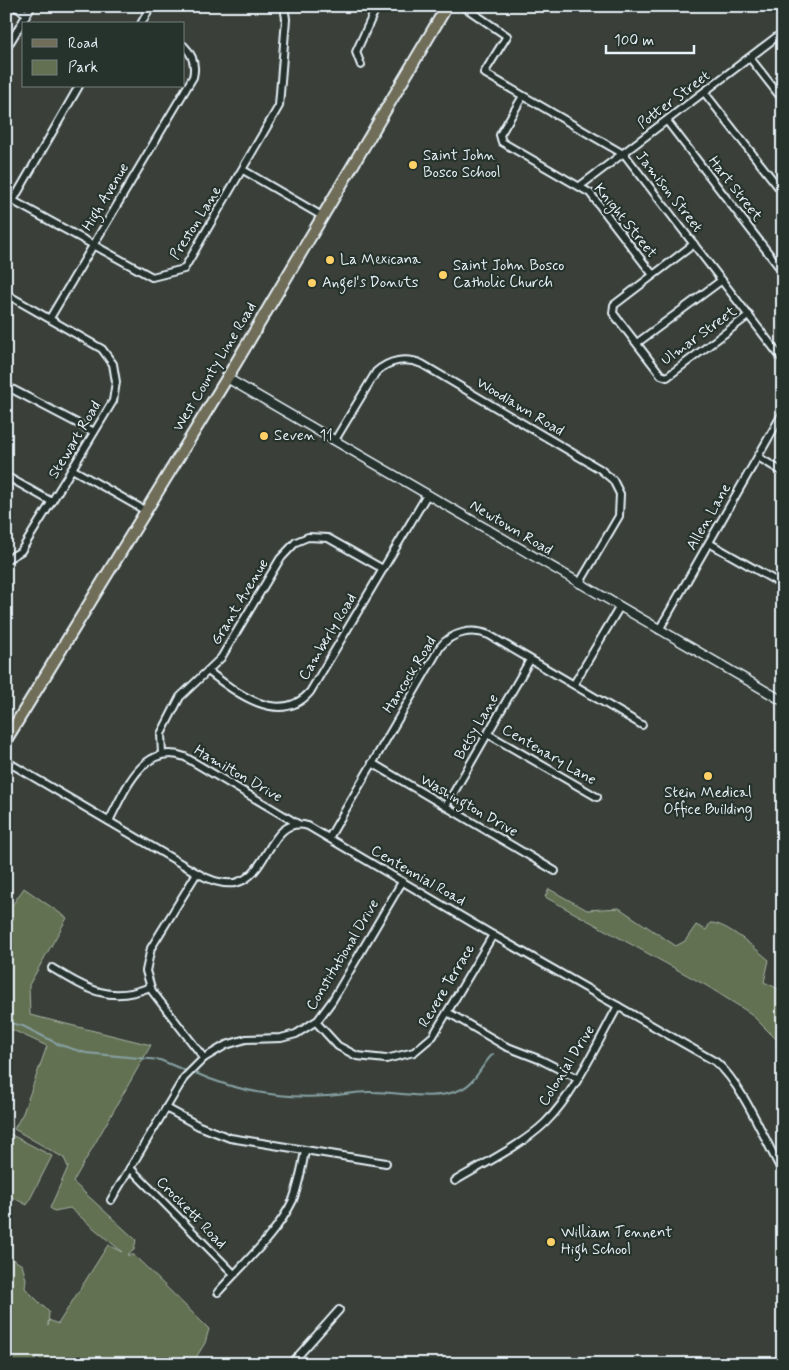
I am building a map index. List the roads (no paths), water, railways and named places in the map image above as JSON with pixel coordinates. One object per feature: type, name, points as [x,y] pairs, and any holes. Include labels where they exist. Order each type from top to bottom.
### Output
[{"type":"main road","name":"West County Line Road","points":[[6,740],[226,378],[447,6]]},
{"type":"street","points":[[14,6],[27,14]]},
{"type":"street","points":[[22,22],[32,6]]},
{"type":"street","points":[[143,22],[151,6]]},
{"type":"street","name":"Preston Lane","points":[[6,197],[14,199],[152,277],[184,270],[279,106],[286,19],[284,6]]},
{"type":"street","points":[[361,65],[356,52],[377,6]]},
{"type":"street","name":"Jamison Street","points":[[463,6],[507,36],[484,73],[624,154],[783,360]]},
{"type":"street","points":[[6,49],[22,22]]},
{"type":"street","name":"Potter Street","points":[[580,186],[783,32]]},
{"type":"street","name":"High Avenue","points":[[50,318],[193,77],[194,62],[190,52],[185,47]]},
{"type":"street","points":[[750,58],[783,100]]},
{"type":"street","points":[[14,199],[78,88]]},
{"type":"street","points":[[704,92],[783,193]]},
{"type":"street","name":"Knight Street","points":[[523,96],[500,139],[504,144],[580,186],[594,197],[652,275]]},
{"type":"street","name":"Hart Street","points":[[667,121],[783,272]]},
{"type":"street","points":[[243,170],[322,216]]},
{"type":"street","points":[[694,244],[613,307],[614,313],[637,343],[722,280]]},
{"type":"street","points":[[6,294],[50,318]]},
{"type":"street","name":"Ulmar Street","points":[[637,343],[664,377],[670,376],[749,315]]},
{"type":"street","name":"Stewart Road","points":[[6,560],[21,551],[113,401],[116,382],[113,364],[102,349],[50,318]]},
{"type":"street","name":"Woodlawn Road","points":[[335,440],[376,372],[386,365],[401,360],[422,364],[608,474],[620,494],[619,516],[580,584]]},
{"type":"street","name":"Newtown Road","points":[[226,378],[335,440],[619,608],[783,701]]},
{"type":"street","points":[[6,386],[94,432]]},
{"type":"street","name":"Allen Lane","points":[[658,630],[782,416]]},
{"type":"street","points":[[758,457],[783,472]]},
{"type":"street","points":[[72,469],[146,511]]},
{"type":"street","points":[[6,476],[52,502]]},
{"type":"street","name":"Camberly Road","points":[[208,671],[256,702],[268,707],[283,708],[301,700],[310,692],[427,495]]},
{"type":"street","name":"Grant Avenue","points":[[162,754],[161,734],[184,692],[221,658],[280,559],[296,542],[313,536],[328,538],[383,570]]},
{"type":"street","points":[[709,543],[783,585]]},
{"type":"street","points":[[574,684],[619,608]]},
{"type":"street","name":"Hancock Road","points":[[329,838],[440,647],[447,639],[465,632],[482,632],[642,725]]},
{"type":"street","name":"Betsy Lane","points":[[446,806],[530,660]]},
{"type":"street","name":"Centenary Lane","points":[[488,734],[597,797]]},
{"type":"street","points":[[109,821],[142,766],[162,754]]},
{"type":"street","name":"Hamilton Drive","points":[[162,754],[185,757],[298,824]]},
{"type":"street","points":[[6,761],[197,873],[218,882],[242,881],[260,866],[283,830],[298,824]]},
{"type":"street","name":"Washington Drive","points":[[372,763],[555,871]]},
{"type":"street","name":"Centennial Road","points":[[298,824],[308,826],[329,838],[721,1067],[738,1088],[783,1173]]},
{"type":"street","points":[[197,873],[151,948],[146,971],[150,987],[204,1058]]},
{"type":"street","name":"Constitutional Drive","points":[[110,1200],[188,1072],[204,1058],[216,1049],[238,1041],[286,1036],[304,1030],[316,1022],[332,1001],[402,882]]},
{"type":"street","name":"Revere Terrace","points":[[316,1022],[338,1046],[363,1058],[386,1059],[406,1055],[419,1049],[433,1036],[449,1013],[493,935]]},
{"type":"street","points":[[52,968],[81,986],[98,993],[127,995],[150,987]]},
{"type":"street","name":"Colonial Drive","points":[[455,1181],[544,1124],[562,1103],[618,1006]]},
{"type":"street","points":[[449,1013],[505,1046],[541,1060],[577,1078]]},
{"type":"street","points":[[166,1108],[198,1126],[230,1138],[386,1163]]},
{"type":"street","points":[[218,1292],[279,1222],[289,1207],[300,1180],[305,1151]]},
{"type":"street","name":"Crockett Road","points":[[130,1168],[234,1274]]},
{"type":"street","points":[[292,1364],[338,1310]]},
{"type":"waterway","points":[[6,1022],[23,1026],[60,1045],[86,1053],[160,1060],[184,1070]]},
{"type":"waterway","points":[[193,1072],[242,1089],[275,1095],[310,1097],[383,1092],[426,1096],[447,1094],[463,1088],[473,1080],[493,1054]]},
{"type":"place","name":"Saint John Bosco School","points":[[413,165]]},
{"type":"place","name":"La Mexicana","points":[[330,260]]},
{"type":"place","name":"Saint John Bosco Catholic Church","points":[[443,275]]},
{"type":"place","name":"Angel's Donuts","points":[[312,283]]},
{"type":"place","name":"Seven 11","points":[[264,436]]},
{"type":"place","name":"Stein Medical Office Building","points":[[708,776]]},
{"type":"place","name":"William Tennent High School","points":[[551,1242]]}]
